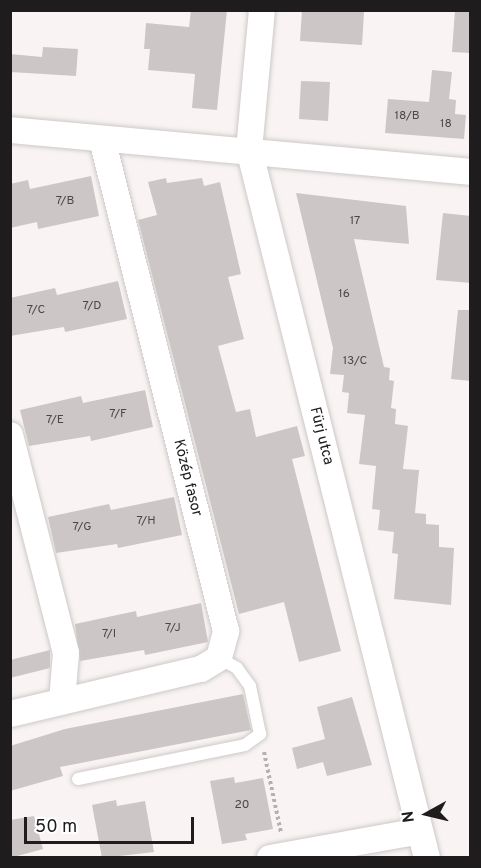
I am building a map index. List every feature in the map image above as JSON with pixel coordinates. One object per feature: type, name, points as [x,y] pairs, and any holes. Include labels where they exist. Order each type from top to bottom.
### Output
[{"type":"street","name":"Fürj utca","points":[[262,10],[249,149],[427,858]]},
{"type":"street","points":[[10,130],[249,149],[471,172]]},
{"type":"street","name":"Közép fasor","points":[[102,139],[226,631],[219,658]]},
{"type":"street","points":[[10,435],[66,653],[62,702]]},
{"type":"street","points":[[10,714],[201,669],[219,658]]},
{"type":"street","points":[[278,856],[420,831]]},
{"type":"lane","points":[[78,779],[245,745],[260,734],[250,686],[237,668],[219,658]]},
{"type":"path","points":[[260,734],[278,856]]},
{"type":"building","points":[[191,10],[227,10],[217,110],[192,108],[195,74],[148,70],[150,49],[144,49],[146,23],[189,27]]},
{"type":"building","points":[[302,10],[364,12],[362,45],[300,41]]},
{"type":"building","points":[[455,10],[471,10],[471,53],[452,52]]},
{"type":"building","points":[[43,47],[78,49],[76,76],[10,72],[10,54],[42,57]]},
{"type":"building","points":[[432,70],[452,72],[449,99],[456,100],[455,114],[466,115],[464,139],[385,133],[388,99],[429,102]]},
{"type":"building","points":[[301,81],[330,82],[328,121],[299,119]]},
{"type":"building","points":[[91,176],[99,216],[38,229],[37,222],[10,228],[10,184],[28,180],[30,189]]},
{"type":"building","points":[[166,178],[167,183],[202,178],[204,186],[220,182],[241,274],[228,277],[244,339],[218,346],[236,412],[250,409],[256,437],[297,426],[305,456],[292,459],[341,651],[299,662],[284,602],[239,614],[138,220],[157,215],[148,182]]},
{"type":"building","points":[[296,193],[406,206],[409,244],[354,239],[384,367],[390,368],[389,380],[394,381],[391,408],[396,409],[395,424],[408,426],[403,469],[419,470],[415,513],[426,514],[426,524],[439,525],[439,547],[454,548],[451,605],[394,599],[398,554],[392,553],[394,532],[378,530],[380,510],[372,509],[376,466],[359,464],[365,415],[347,413],[349,393],[342,392],[344,375],[330,374],[333,348]]},
{"type":"building","points":[[443,213],[471,216],[471,283],[436,280]]},
{"type":"building","points":[[118,281],[127,319],[65,332],[64,327],[10,336],[10,298],[55,288],[57,295]]},
{"type":"building","points":[[458,310],[471,310],[471,381],[451,379]]},
{"type":"building","points":[[145,390],[153,427],[91,441],[90,436],[29,446],[20,410],[81,396],[83,403]]},
{"type":"building","points":[[174,497],[182,535],[118,548],[117,544],[56,553],[48,517],[109,504],[111,510]]},
{"type":"building","points":[[201,603],[208,642],[145,655],[144,650],[80,661],[75,624],[136,611],[137,617]]},
{"type":"building","points":[[50,650],[50,668],[10,678],[10,660]]},
{"type":"building","points":[[243,694],[251,730],[60,767],[63,776],[10,791],[10,746],[65,729]]},
{"type":"building","points":[[352,697],[372,765],[327,776],[323,762],[297,769],[292,748],[325,739],[317,707]]},
{"type":"building","points":[[234,777],[235,783],[263,778],[273,829],[245,834],[247,840],[222,844],[210,781]]},
{"type":"building","points":[[116,800],[117,806],[145,801],[154,852],[102,858],[92,805]]},
{"type":"building","points":[[34,816],[43,849],[10,858],[10,820]]}]
